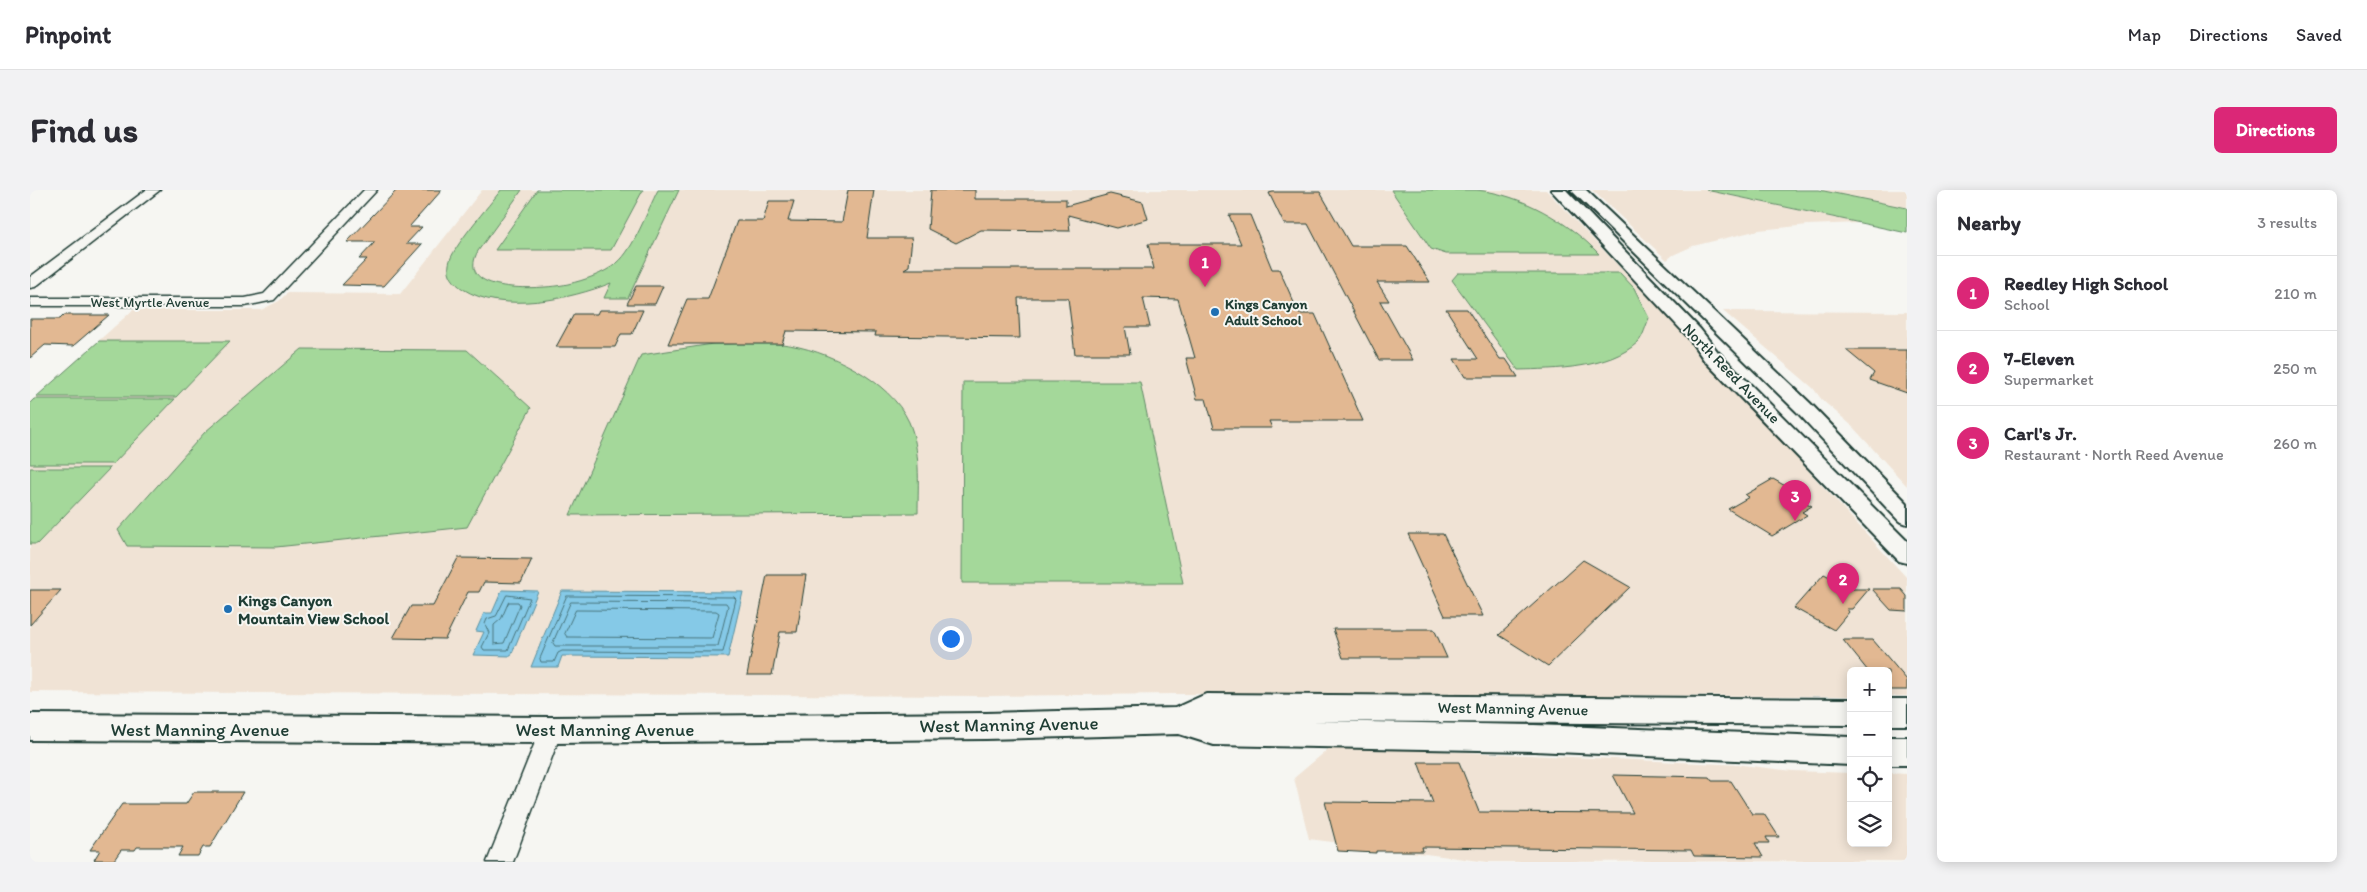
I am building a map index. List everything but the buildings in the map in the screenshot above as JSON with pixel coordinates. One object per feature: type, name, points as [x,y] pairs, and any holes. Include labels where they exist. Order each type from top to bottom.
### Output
[{"type":"main road","name":"West Manning Avenue","points":[[1179,720],[1206,707],[1847,712]]},
{"type":"main road","points":[[1892,712],[1907,712]]},
{"type":"main road","name":"West Manning Avenue","points":[[30,727],[551,730],[986,726],[1179,720],[1214,732],[1534,738],[1847,751]]},
{"type":"main road","points":[[1892,751],[1907,751]]},
{"type":"street","points":[[30,284],[154,190]]},
{"type":"street","name":"West Myrtle Avenue","points":[[30,302],[245,302],[269,297],[371,190]]},
{"type":"street","points":[[1558,190],[1605,227],[1631,241]]},
{"type":"street","name":"North Reed Avenue","points":[[1558,190],[1694,333],[1711,356],[1804,448],[1907,555]]},
{"type":"street","name":"North Reed Avenue","points":[[1578,190],[1802,407],[1907,516]]},
{"type":"street","points":[[1694,333],[1768,392],[1780,400],[1802,407]]},
{"type":"street","points":[[1804,448],[1834,462],[1878,506],[1907,528]]},
{"type":"street","points":[[500,862],[551,730]]},
{"type":"shaded area","points":[[482,190],[1546,190],[1659,308],[1907,578],[1907,696],[1892,696],[1892,667],[1847,667],[1847,696],[1174,694],[986,696],[30,692],[30,402],[133,310],[261,310],[279,301],[287,293],[400,294]]},
{"type":"shaded area","points":[[1592,190],[1705,190],[1859,223],[1808,225],[1759,230],[1693,246],[1673,255],[1667,260]]},
{"type":"shaded area","points":[[1819,190],[1907,190],[1907,208]]},
{"type":"shaded area","points":[[1723,311],[1907,312],[1907,486],[1850,424],[1822,400],[1813,388]]},
{"type":"shaded area","points":[[1332,746],[1742,765],[1793,771],[1847,773],[1847,847],[1892,847],[1892,773],[1907,774],[1907,861],[1488,862],[1309,839],[1294,778]]},
{"type":"green space","points":[[501,190],[522,190],[478,251],[474,266],[478,276],[490,283],[523,288],[557,286],[581,281],[612,267],[629,249],[658,190],[679,190],[628,298],[604,298],[611,283],[557,299],[516,302],[497,301],[479,297],[460,287],[449,272],[451,257],[456,248]]},
{"type":"green space","points":[[537,190],[643,190],[611,250],[495,250]]},
{"type":"green space","points":[[1391,190],[1476,190],[1510,197],[1559,221],[1587,242],[1599,254],[1446,254],[1431,249]]},
{"type":"green space","points":[[1706,190],[1819,190],[1907,208],[1907,233]]},
{"type":"green space","points":[[1458,273],[1620,273],[1634,288],[1649,318],[1640,340],[1626,351],[1612,358],[1581,366],[1518,370],[1452,280]]},
{"type":"green space","points":[[99,341],[230,341],[176,397],[36,397]]},
{"type":"green space","points":[[774,343],[799,347],[837,360],[872,380],[900,407],[913,433],[918,467],[918,513],[570,515],[641,355],[713,344]]},
{"type":"green space","points":[[302,349],[467,350],[531,408],[467,527],[276,547],[127,546],[118,530],[205,432]]},
{"type":"green space","points":[[963,382],[1140,382],[1183,583],[962,583]]},
{"type":"green space","points":[[34,399],[175,399],[113,464],[30,464],[30,403]]},
{"type":"green space","points":[[30,468],[110,468],[37,544],[30,544]]},
{"type":"water","points":[[502,590],[538,591],[511,656],[473,655],[484,632],[476,631],[484,613],[492,613]]},
{"type":"water","points":[[562,591],[743,592],[728,657],[562,656],[558,667],[531,667]]},
{"type":"place","name":"Reedley High School","points":[[1205,287]]},
{"type":"place","name":"Kings Canyon Adult School","points":[[1215,312]]},
{"type":"place","name":"Carl's Jr.","points":[[1795,521]]},
{"type":"place","name":"7-Eleven","points":[[1843,604]]},
{"type":"place","name":"Kings Canyon Mountain View School","points":[[228,609]]}]
